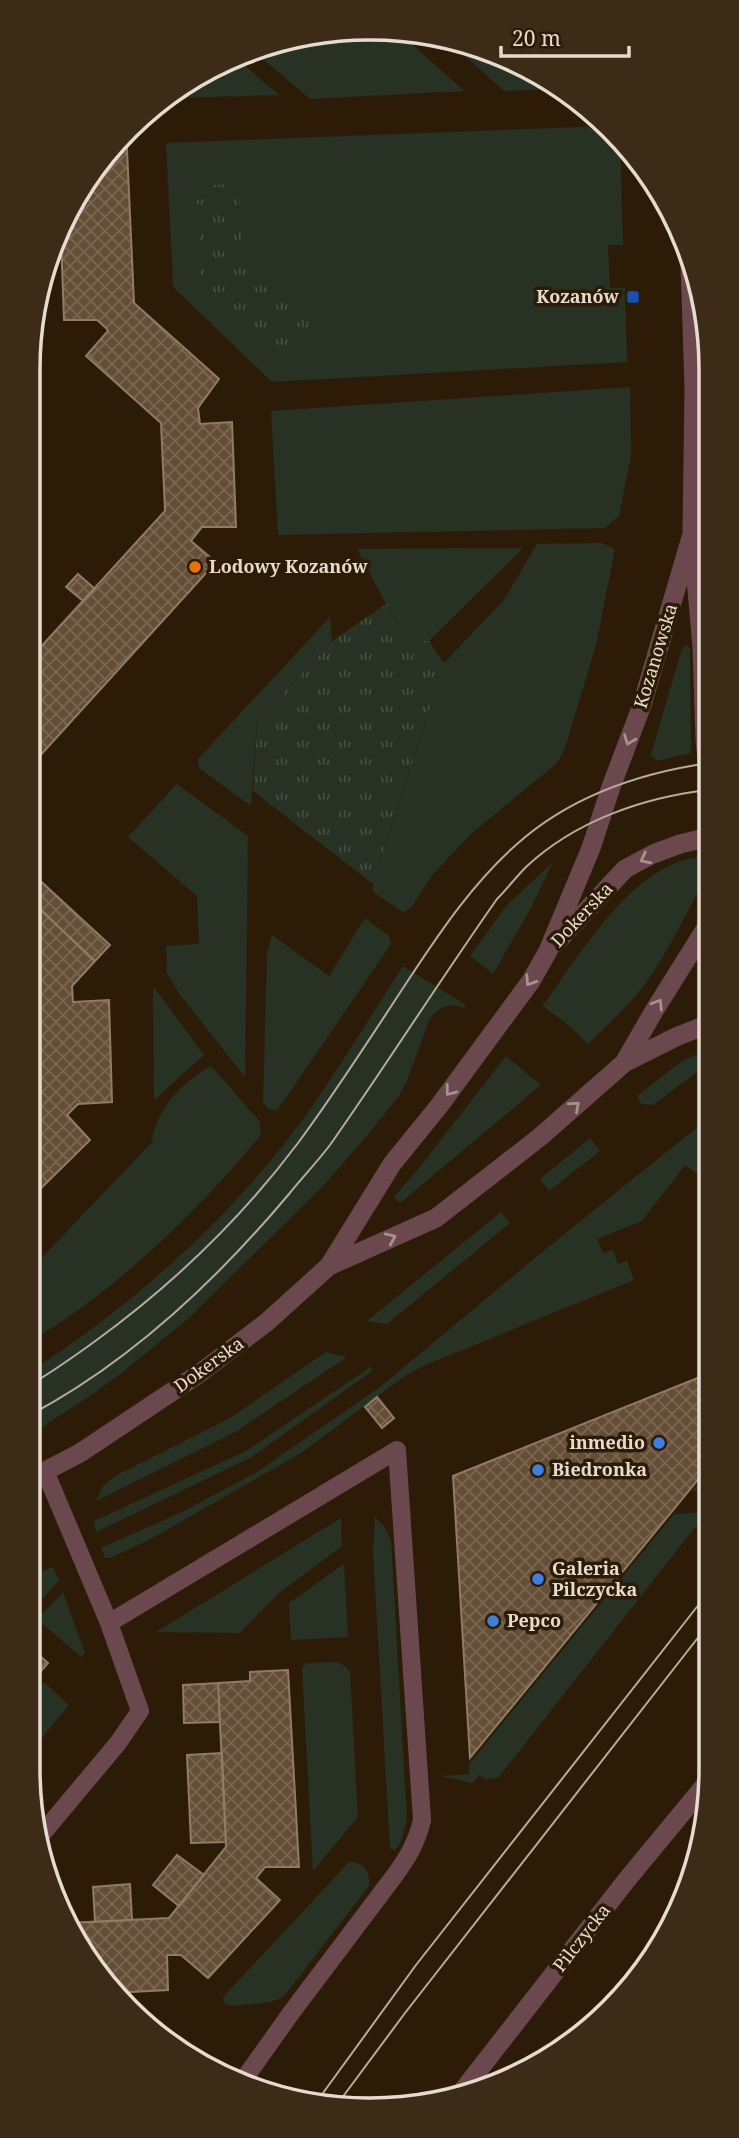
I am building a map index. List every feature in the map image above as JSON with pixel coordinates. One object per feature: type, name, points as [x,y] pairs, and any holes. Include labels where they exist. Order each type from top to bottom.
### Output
[{"type":"street","name":"Kozanowska","points":[[695,323],[699,361]]},
{"type":"street","name":"Kozanowska","points":[[699,420],[692,534],[699,613]]},
{"type":"street","name":"Kozanowska","points":[[615,776],[642,705],[692,534]]},
{"type":"street","name":"Dokerska","points":[[40,1474],[80,1453],[200,1373],[267,1322],[329,1266],[392,1164],[531,981],[548,951],[591,848],[615,776]]},
{"type":"street","name":"Dokerska","points":[[548,951],[625,869],[653,854],[699,839]]},
{"type":"street","name":"Dokerska","points":[[624,1063],[699,939]]},
{"type":"street","name":"Dokerska","points":[[329,1266],[436,1218],[540,1137],[624,1063],[699,1028]]},
{"type":"street","name":"Pilczycka","points":[[476,2080],[625,1882],[698,1794]]},
{"type":"lane","points":[[108,1623],[397,1450],[422,1820],[418,1838],[411,1853],[248,2074]]},
{"type":"lane","points":[[40,1484],[108,1623],[140,1711],[118,1743],[46,1829]]},
{"type":"green space","points":[[370,40],[411,43],[464,91],[310,99],[262,59],[284,51],[327,43]]},
{"type":"green space","points":[[462,54],[495,65],[542,90],[504,91]]},
{"type":"green space","points":[[244,65],[279,95],[185,98],[205,84]]},
{"type":"green space","points":[[592,127],[620,156],[623,245],[608,245],[610,288],[625,288],[627,362],[272,382],[173,287],[166,143]]},
{"type":"green space","points":[[228,184],[239,196],[242,257],[313,325],[278,358],[202,289],[197,200],[213,185]]},
{"type":"green space","points":[[630,387],[631,456],[619,516],[605,528],[278,535],[271,411]]},
{"type":"green space","points":[[602,543],[615,549],[596,645],[564,751],[556,764],[472,833],[433,874],[411,908],[403,912],[373,892],[373,884],[444,663],[504,600],[537,544]]},
{"type":"green space","points":[[523,548],[429,641],[408,641],[357,549]]},
{"type":"green space","points":[[386,604],[408,641],[429,641],[444,663],[373,884],[253,791],[257,722],[332,641]]},
{"type":"green space","points":[[330,617],[332,641],[257,722],[251,806],[199,768],[198,759]]},
{"type":"green space","points":[[684,646],[690,648],[691,753],[657,761],[651,756],[652,751]]},
{"type":"green space","points":[[177,784],[248,836],[245,1077],[178,992],[167,973],[166,946],[199,944],[197,896],[128,837]]},
{"type":"green space","points":[[699,858],[699,890],[676,935],[648,979],[632,1000],[588,1044],[543,1006],[610,914],[654,874],[678,862]]},
{"type":"green space","points":[[553,862],[531,908],[493,974],[470,956],[507,905]]},
{"type":"green space","points":[[365,918],[389,936],[391,944],[277,1111],[268,1109],[263,1102],[267,954],[272,935],[329,976]]},
{"type":"green space","points":[[403,966],[466,1005],[464,1008],[444,1007],[432,1016],[407,1081],[398,1097],[322,1187],[189,1318],[124,1371],[40,1430],[40,1365],[134,1296],[200,1237],[260,1173],[333,1076]]},
{"type":"green space","points":[[153,986],[204,1055],[154,1100]]},
{"type":"green space","points":[[699,1053],[699,1070],[653,1105],[641,1104],[637,1096],[681,1062]]},
{"type":"green space","points":[[506,1056],[541,1085],[400,1203],[394,1197]]},
{"type":"green space","points":[[211,1066],[260,1122],[261,1135],[182,1222],[153,1249],[93,1299],[40,1335],[40,1260],[152,1142],[159,1118],[172,1097]]},
{"type":"green space","points":[[699,1126],[699,1175],[685,1165],[642,1221],[597,1239],[603,1253],[613,1250],[618,1264],[627,1261],[634,1280],[423,1366],[405,1376],[301,1453],[149,1540],[105,1558],[101,1548],[182,1512],[257,1472],[380,1387]]},
{"type":"green space","points":[[590,1138],[600,1151],[549,1191],[540,1179]]},
{"type":"green space","points":[[501,1212],[510,1223],[387,1324],[367,1321]]},
{"type":"green space","points":[[326,1352],[347,1357],[237,1431],[96,1501],[103,1486],[115,1476],[230,1418]]},
{"type":"green space","points":[[372,1366],[371,1372],[250,1458],[96,1532],[94,1521],[246,1451]]},
{"type":"green space","points":[[699,1512],[699,1522],[498,1778],[485,1779],[479,1775],[472,1783],[440,1776],[469,1774],[469,1764],[674,1514]]},
{"type":"green space","points":[[375,1517],[384,1526],[391,1540],[407,1819],[401,1842],[395,1850],[390,1849],[373,1551]]},
{"type":"green space","points":[[341,1518],[342,1546],[279,1593],[240,1633],[156,1632]]},
{"type":"green space","points":[[344,1564],[348,1637],[291,1640],[289,1603]]},
{"type":"green space","points":[[40,1566],[43,1571],[53,1567],[59,1580],[40,1602]]},
{"type":"green space","points":[[63,1592],[85,1653],[81,1657],[40,1622],[40,1616]]},
{"type":"green space","points":[[338,1662],[350,1672],[358,1817],[313,1871],[302,1668],[306,1663]]},
{"type":"green space","points":[[44,1682],[69,1705],[40,1740],[40,1687]]},
{"type":"green space","points":[[349,1862],[365,1868],[369,1876],[369,1886],[285,1995],[267,2002],[231,2006],[225,2004],[223,1999],[226,1994]]},
{"type":"building","points":[[127,149],[134,303],[219,379],[198,408],[200,424],[232,422],[236,527],[202,527],[191,541],[216,562],[40,756],[40,648],[165,511],[161,423],[86,356],[108,331],[106,328],[97,320],[64,320],[62,254],[65,244],[84,205]]},
{"type":"building","points":[[78,574],[95,589],[83,601],[66,587]]},
{"type":"building","points":[[40,881],[110,945],[95,961],[40,909]]},
{"type":"building","points":[[40,909],[95,961],[72,986],[73,1002],[109,1000],[112,1102],[78,1104],[67,1115],[90,1140],[40,1189]]},
{"type":"building","name":"Galeria Pilczycka","points":[[699,1377],[699,1478],[470,1758],[453,1476]]},
{"type":"building","points":[[377,1397],[394,1418],[382,1428],[365,1407]]},
{"type":"building","points":[[40,1656],[48,1663],[40,1672]]},
{"type":"building","points":[[288,1670],[299,1867],[265,1867],[256,1878],[280,1900],[208,1978],[181,1955],[167,1955],[168,1990],[128,1992],[108,1969],[78,1923],[169,1918],[226,1847],[218,1683],[250,1681],[250,1672]]},
{"type":"building","points":[[218,1683],[220,1722],[184,1723],[183,1685]]},
{"type":"building","points":[[222,1753],[226,1842],[191,1843],[187,1755]]},
{"type":"building","points":[[177,1855],[204,1875],[179,1906],[153,1885]]},
{"type":"building","points":[[130,1884],[132,1920],[95,1922],[93,1887]]},
{"type":"tram line","points":[[40,1378],[123,1320],[229,1225],[313,1123],[447,924],[473,890],[517,844],[560,813],[607,789],[657,773],[699,765]]},
{"type":"tram line","points":[[40,1409],[101,1371],[169,1318],[232,1258],[261,1226],[330,1145],[497,899],[526,867],[545,851],[588,824],[635,805],[699,791]]},
{"type":"tram line","points":[[322,2094],[416,1965],[699,1604]]},
{"type":"tram line","points":[[343,2097],[699,1636]]},
{"type":"place","name":"Kozanów","points":[[633,297]]},
{"type":"place","name":"Lodowy Kozanów","points":[[195,567]]},
{"type":"place","name":"inmedio","points":[[659,1443]]},
{"type":"place","name":"Biedronka","points":[[538,1470]]},
{"type":"place","name":"Galeria Pilczycka","points":[[538,1579]]},
{"type":"place","name":"Pepco","points":[[493,1621]]}]
